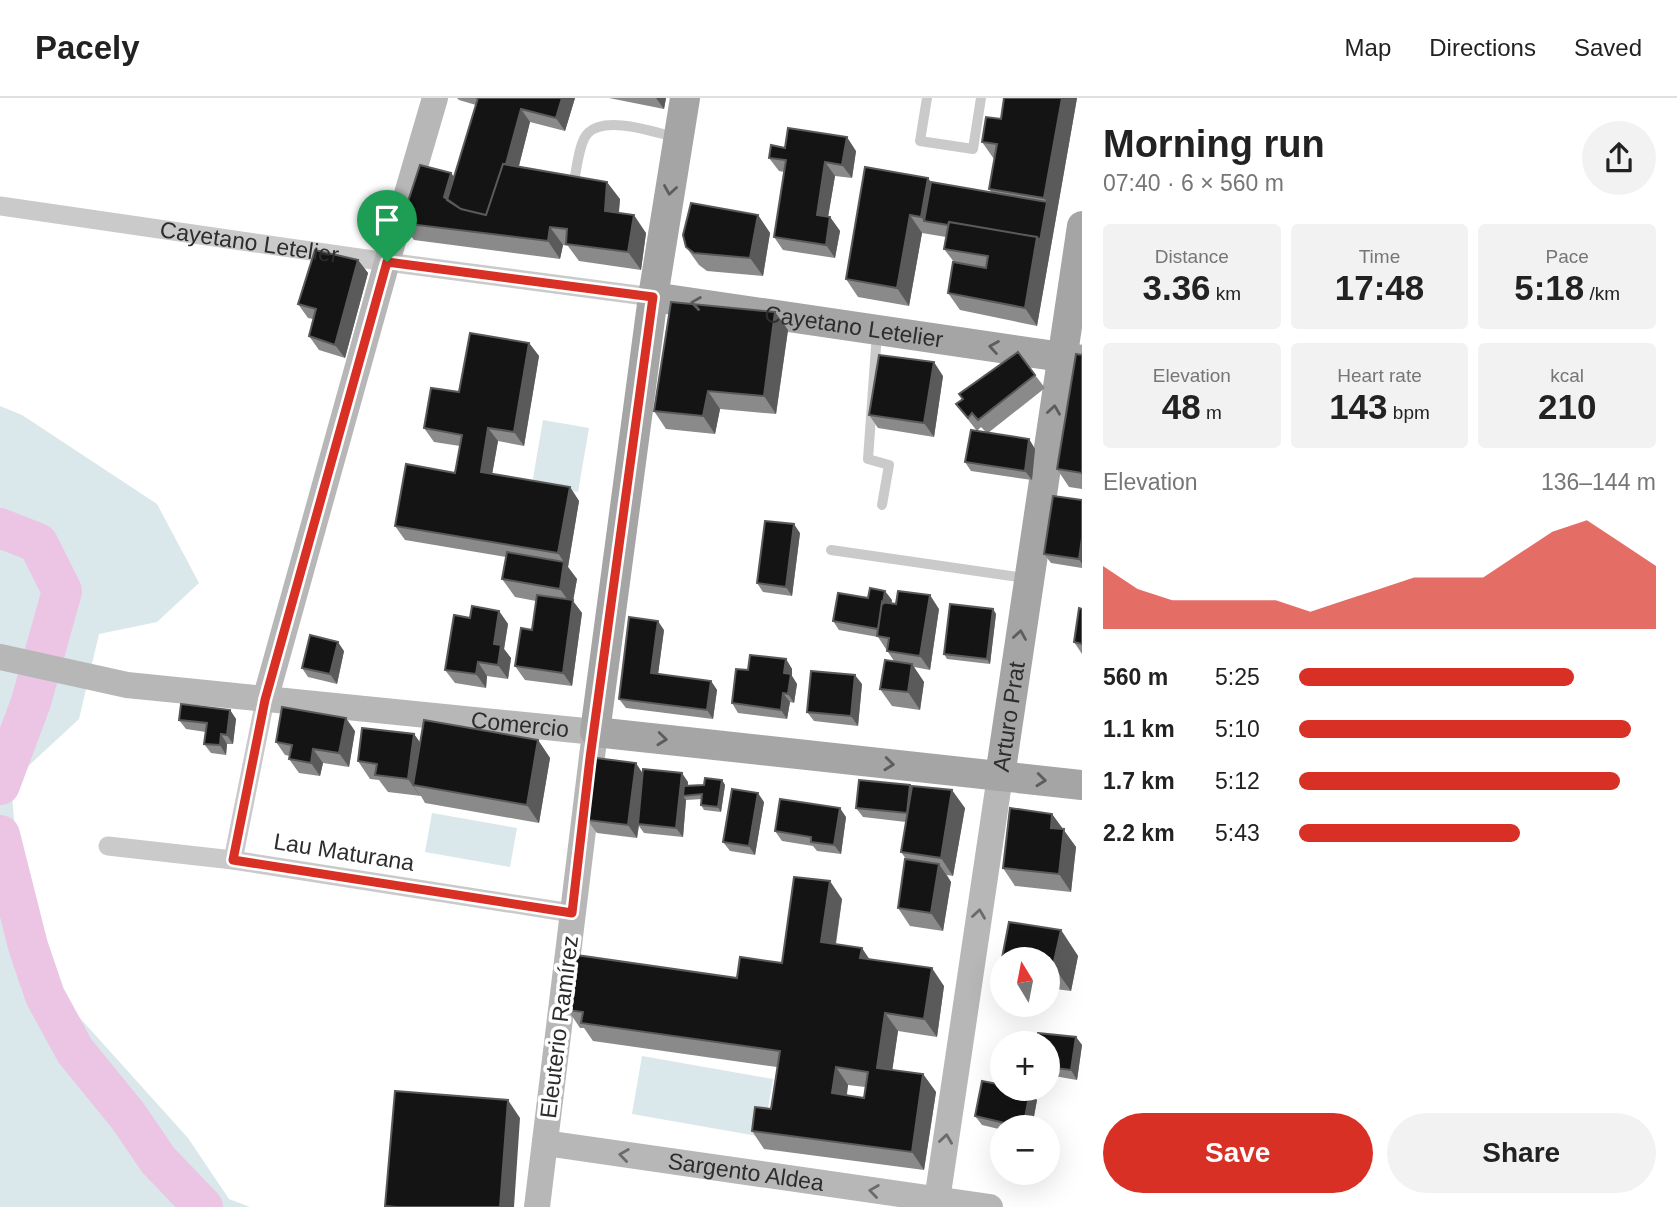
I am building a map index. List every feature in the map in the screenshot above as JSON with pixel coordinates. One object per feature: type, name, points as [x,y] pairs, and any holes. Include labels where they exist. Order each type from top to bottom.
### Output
[{"type":"main road","points":[[265,700],[435,98]]},
{"type":"main road","name":"Eleuterio Ramírez","points":[[537,1207],[595,732],[653,297],[685,98]]},
{"type":"main road","name":"Arturo Prat","points":[[937,1203],[1029,579],[1072,358],[1082,226]]},
{"type":"main road","name":"Cayetano Letelier","points":[[653,297],[1072,358]]},
{"type":"main road","name":"Comercio","points":[[0,657],[127,685],[1082,785]]},
{"type":"main road","name":"Sargento Aldea","points":[[545,1143],[937,1203],[990,1207]]},
{"type":"street","name":"Cayetano Letelier","points":[[0,206],[653,297]]},
{"type":"street","points":[[233,860],[265,700]]},
{"type":"street","name":"Lau Maturana","points":[[108,846],[233,860],[572,913]]},
{"type":"lane","points":[[927,98],[920,141],[973,149],[981,98]]},
{"type":"lane","points":[[574,181],[582,144],[587,133],[598,126],[614,124],[679,138]]},
{"type":"lane","points":[[877,329],[868,459],[889,465],[883,505]]},
{"type":"lane","points":[[831,550],[1029,579]]},
{"type":"shaded area","points":[[0,406],[22,415],[157,504],[199,583],[157,622],[99,634],[79,719],[11,782],[18,869],[70,1007],[188,1138],[229,1199],[250,1207],[0,1207]]},
{"type":"shaded area","points":[[543,420],[589,428],[578,492],[532,484]]},
{"type":"shaded area","points":[[432,813],[517,828],[510,867],[425,852]]},
{"type":"shaded area","points":[[642,1056],[773,1079],[763,1137],[632,1114]]},
{"type":"building","points":[[478,98],[562,98],[556,118],[521,109],[506,164],[503,164],[486,215],[461,209],[447,200]]},
{"type":"building","points":[[1004,98],[1062,98],[1044,198],[989,189],[997,144],[982,142],[986,117],[1001,119]]},
{"type":"building","points":[[788,128],[847,137],[842,165],[825,162],[817,215],[830,217],[826,245],[774,237],[786,160],[769,158],[771,145],[785,148]]},
{"type":"building","points":[[503,164],[607,182],[605,211],[634,215],[628,252],[566,244],[567,229],[550,227],[548,241],[401,223],[420,165],[451,173],[444,197],[461,209],[486,215]]},
{"type":"building","points":[[865,167],[928,178],[921,217],[910,215],[897,288],[846,279]]},
{"type":"building","points":[[931,182],[1047,202],[1040,241],[1037,237],[949,222],[948,225],[924,221]]},
{"type":"building","points":[[691,203],[758,215],[750,258],[694,253],[686,247],[683,235]]},
{"type":"building","points":[[949,222],[1037,237],[1025,308],[948,293],[953,262],[986,268],[988,256],[944,249]]},
{"type":"building","points":[[315,250],[358,260],[335,345],[309,336],[316,309],[298,304]]},
{"type":"building","points":[[671,302],[775,312],[764,396],[708,391],[703,416],[654,411]]},
{"type":"building","points":[[470,333],[529,343],[514,432],[488,428],[481,472],[570,487],[558,553],[395,526],[406,464],[455,473],[462,435],[424,428],[431,388],[459,392]]},
{"type":"building","points":[[1018,352],[1035,375],[978,420],[972,413],[968,418],[956,404],[963,399],[959,394]]},
{"type":"building","points":[[1076,354],[1082,355],[1082,473],[1057,469]]},
{"type":"building","points":[[879,355],[934,362],[924,423],[869,415]]},
{"type":"building","points":[[971,430],[1029,439],[1025,471],[965,462]]},
{"type":"building","points":[[1053,496],[1082,500],[1079,559],[1044,554]]},
{"type":"building","points":[[765,521],[794,524],[786,587],[757,583]]},
{"type":"building","points":[[507,552],[564,562],[560,589],[502,579]]},
{"type":"building","points":[[870,588],[885,591],[878,629],[833,621],[838,593],[868,598]]},
{"type":"building","points":[[898,591],[930,595],[920,656],[887,651],[889,638],[877,636],[882,602],[896,604]]},
{"type":"building","points":[[537,595],[573,600],[563,673],[515,666],[521,628],[532,630]]},
{"type":"building","points":[[950,604],[993,609],[987,659],[944,654]]},
{"type":"building","points":[[472,606],[499,611],[494,644],[501,645],[498,665],[478,662],[476,674],[445,670],[454,615],[470,618]]},
{"type":"building","points":[[1079,608],[1082,609],[1082,644],[1074,642]]},
{"type":"building","points":[[629,617],[658,621],[651,673],[711,681],[707,710],[619,699]]},
{"type":"building","points":[[310,635],[338,642],[330,674],[302,668]]},
{"type":"building","points":[[750,655],[786,659],[784,673],[791,674],[788,694],[783,693],[781,710],[732,703],[736,669],[748,670]]},
{"type":"building","points":[[885,660],[912,664],[908,692],[880,689]]},
{"type":"building","points":[[811,671],[855,675],[851,716],[807,712]]},
{"type":"building","points":[[181,704],[230,710],[227,735],[221,734],[220,745],[204,744],[207,723],[179,720]]},
{"type":"building","points":[[282,707],[346,718],[339,753],[313,749],[311,763],[289,759],[292,745],[276,742]]},
{"type":"building","points":[[424,720],[538,740],[527,805],[413,785]]},
{"type":"building","points":[[362,728],[414,734],[408,779],[375,775],[377,764],[358,761]]},
{"type":"building","points":[[596,758],[636,763],[628,825],[587,820]]},
{"type":"building","points":[[643,769],[682,773],[676,828],[638,824]]},
{"type":"building","points":[[705,778],[722,780],[718,807],[701,805],[702,794],[683,796],[684,786],[704,785]]},
{"type":"building","points":[[859,780],[910,785],[907,813],[856,808]]},
{"type":"building","points":[[912,786],[952,790],[941,858],[901,852]]},
{"type":"building","points":[[732,789],[758,793],[749,846],[723,842]]},
{"type":"building","points":[[780,799],[840,808],[834,845],[811,842],[811,837],[775,831]]},
{"type":"building","points":[[1010,808],[1052,814],[1051,828],[1064,829],[1059,874],[1003,868]]},
{"type":"building","points":[[905,859],[939,864],[931,913],[898,908]]},
{"type":"building","points":[[794,877],[830,881],[821,942],[862,948],[860,958],[932,968],[924,1019],[885,1013],[877,1068],[923,1074],[912,1152],[752,1131],[755,1107],[771,1109],[780,1051],[581,1023],[583,1012],[568,1010],[576,955],[737,978],[740,957],[782,963]],"holes":[[[836,1067],[868,1072],[864,1098],[832,1093]]]},
{"type":"building","points":[[1009,922],[1061,930],[1057,947],[1004,947]]},
{"type":"building","points":[[1060,1035],[1076,1037],[1071,1070],[1060,1069]]},
{"type":"building","points":[[982,1081],[990,1083],[990,1101],[1028,1101],[1026,1115],[990,1115],[990,1120],[975,1116]]},
{"type":"building","points":[[395,1091],[508,1100],[500,1207],[385,1206]]},
{"type":"waterway","points":[[0,528],[38,543],[62,591],[31,702],[0,785]]},
{"type":"waterway","points":[[0,835],[28,946],[45,996],[75,1051],[128,1116],[158,1160],[203,1207]]},
{"type":"route","points":[[387,262],[653,297],[590,758],[572,913],[233,860],[265,700],[387,262]]}]
